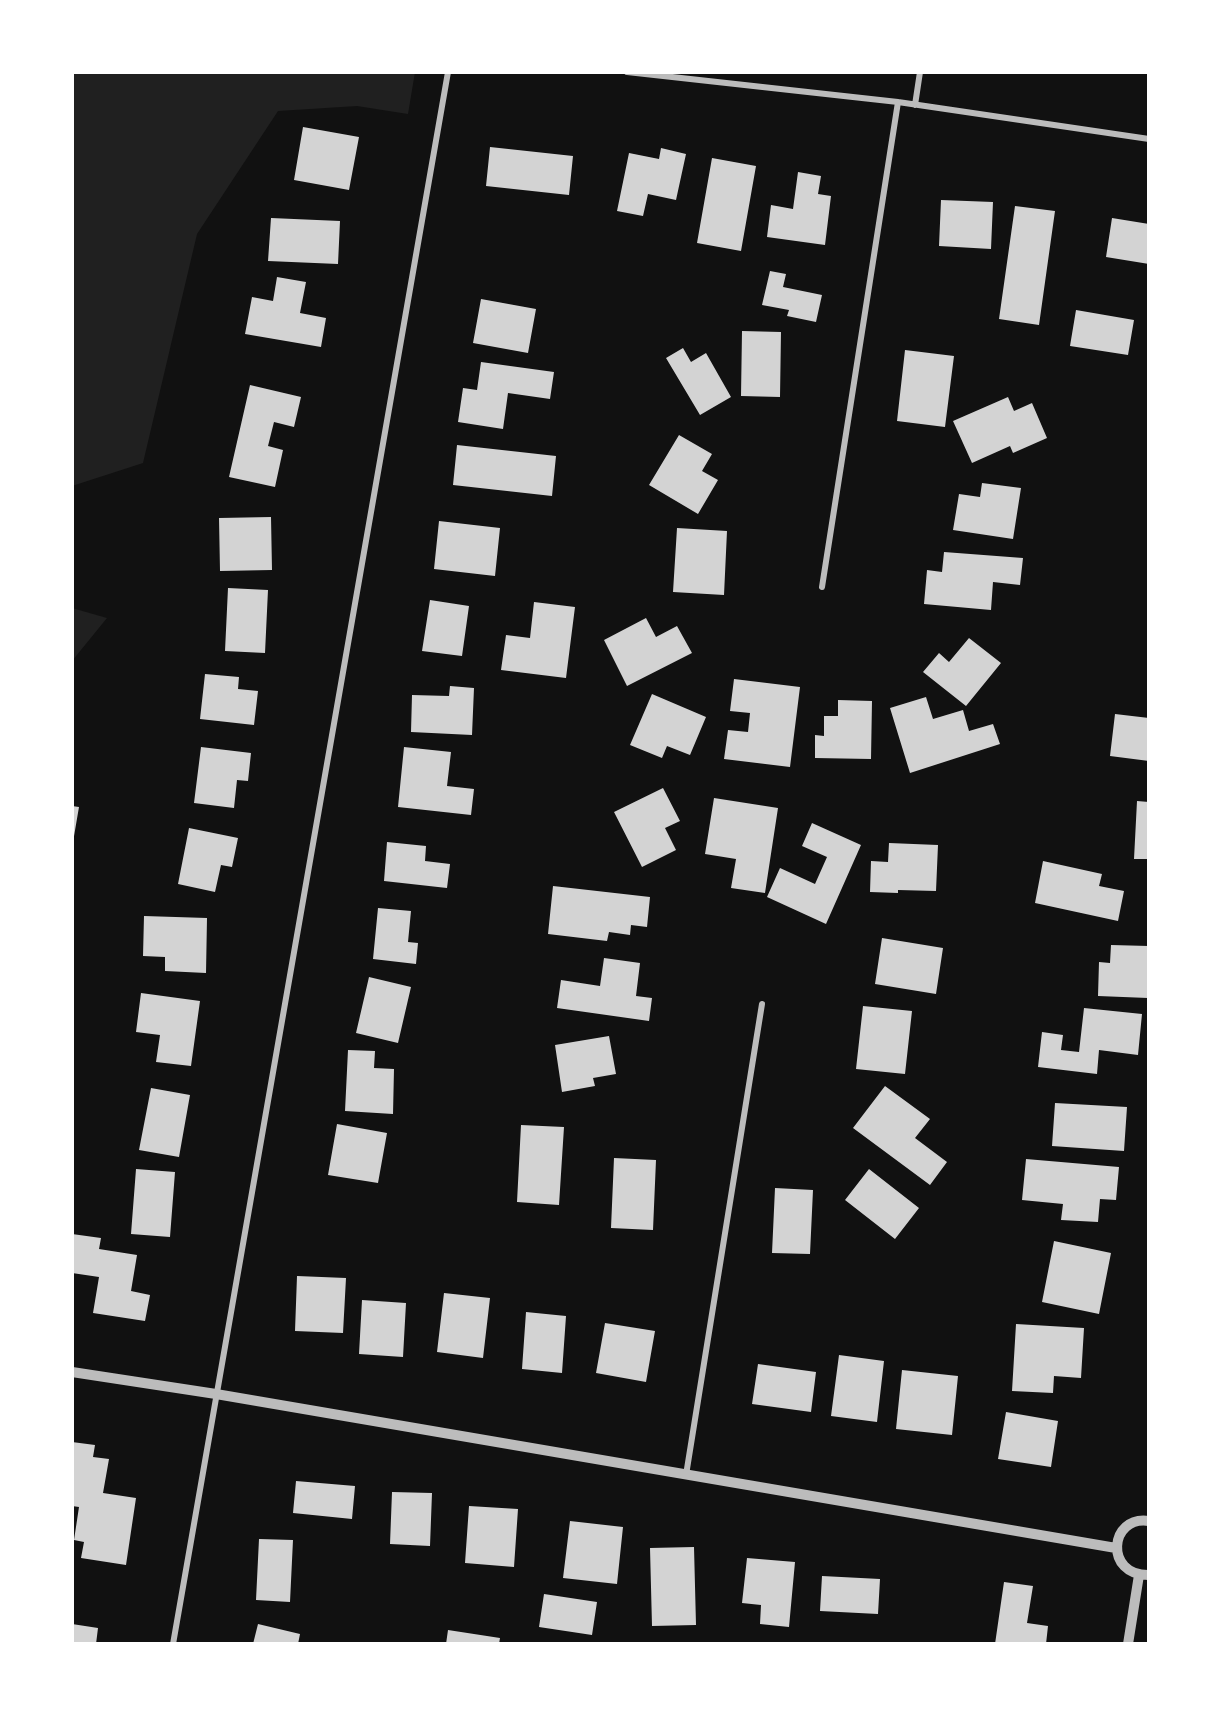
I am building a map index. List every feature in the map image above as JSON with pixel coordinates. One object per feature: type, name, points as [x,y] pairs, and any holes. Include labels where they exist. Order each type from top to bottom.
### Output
[{"type":"street","points":[[173,1644],[448,72]]},
{"type":"street","points":[[627,72],[898,102],[1149,139]]},
{"type":"street","points":[[915,105],[920,72]]},
{"type":"street","points":[[822,587],[898,102]]},
{"type":"street","points":[[686,1475],[762,1004]]},
{"type":"street","points":[[72,1372],[216,1394],[1116,1548]]},
{"type":"street","points":[[1128,1644],[1144,1575],[1130,1571],[1123,1565],[1116,1548],[1120,1534],[1126,1527],[1135,1522],[1149,1521]]},
{"type":"shaded area","points":[[72,72],[415,72],[408,114],[357,106],[278,111],[197,234],[143,463],[72,486]]},
{"type":"shaded area","points":[[72,608],[107,618],[72,661]]},
{"type":"building","points":[[303,127],[359,137],[349,190],[294,180]]},
{"type":"building","points":[[490,147],[573,156],[569,195],[486,186]]},
{"type":"building","points":[[661,148],[686,154],[676,200],[648,194],[643,216],[617,211],[629,153],[659,159]]},
{"type":"building","points":[[712,158],[756,166],[741,251],[697,243]]},
{"type":"building","points":[[798,172],[821,176],[818,194],[831,196],[825,245],[767,237],[771,205],[793,209]]},
{"type":"building","points":[[941,200],[993,202],[991,249],[939,246]]},
{"type":"building","points":[[1015,206],[1055,211],[1039,325],[999,319]]},
{"type":"building","points":[[271,218],[340,221],[338,264],[268,261]]},
{"type":"building","points":[[1112,218],[1149,224],[1149,264],[1106,257]]},
{"type":"building","points":[[770,271],[786,274],[783,287],[822,295],[816,322],[787,316],[789,310],[762,305]]},
{"type":"building","points":[[277,277],[306,282],[300,313],[326,318],[321,347],[245,334],[252,297],[273,301]]},
{"type":"building","points":[[481,299],[536,309],[528,353],[473,343]]},
{"type":"building","points":[[1076,310],[1134,320],[1128,355],[1070,346]]},
{"type":"building","points":[[742,331],[781,332],[780,397],[741,396]]},
{"type":"building","points":[[683,348],[691,362],[706,353],[731,397],[700,415],[666,358]]},
{"type":"building","points":[[905,350],[954,356],[945,427],[897,421]]},
{"type":"building","points":[[481,362],[554,372],[550,399],[508,393],[503,429],[458,422],[463,388],[477,390]]},
{"type":"building","points":[[250,385],[301,397],[294,427],[274,422],[268,446],[283,450],[275,487],[229,477]]},
{"type":"building","points":[[1008,397],[1014,411],[1032,403],[1047,438],[1013,453],[1010,446],[972,463],[953,421]]},
{"type":"building","points":[[679,435],[712,454],[702,471],[718,480],[698,514],[649,485]]},
{"type":"building","points":[[457,445],[556,456],[552,496],[453,485]]},
{"type":"building","points":[[982,483],[1021,488],[1013,539],[953,530],[959,494],[980,497]]},
{"type":"building","points":[[271,517],[272,570],[220,571],[219,518]]},
{"type":"building","points":[[439,521],[500,528],[495,576],[434,569]]},
{"type":"building","points":[[677,528],[727,531],[724,595],[673,592]]},
{"type":"building","points":[[944,552],[1023,558],[1020,585],[993,582],[991,610],[924,604],[927,570],[942,572]]},
{"type":"building","points":[[228,588],[268,590],[265,653],[225,651]]},
{"type":"building","points":[[430,600],[469,606],[462,656],[422,651]]},
{"type":"building","points":[[534,602],[575,607],[566,678],[501,670],[506,635],[530,638]]},
{"type":"building","points":[[646,618],[656,637],[677,626],[692,653],[627,686],[604,640]]},
{"type":"building","points":[[969,638],[1001,663],[966,706],[923,672],[939,653],[949,662]]},
{"type":"building","points":[[205,674],[239,677],[238,689],[258,691],[254,725],[200,719]]},
{"type":"building","points":[[734,679],[800,687],[790,767],[724,759],[728,730],[748,732],[750,713],[730,711]]},
{"type":"building","points":[[450,686],[474,688],[472,735],[411,732],[412,695],[449,696]]},
{"type":"building","points":[[652,694],[706,717],[690,755],[667,746],[662,758],[630,745]]},
{"type":"building","points":[[926,697],[933,719],[963,710],[969,731],[993,724],[1000,744],[910,773],[890,708]]},
{"type":"building","points":[[838,700],[872,701],[871,759],[815,758],[815,735],[824,736],[824,716],[838,716]]},
{"type":"building","points":[[1115,714],[1149,718],[1149,761],[1110,756]]},
{"type":"building","points":[[201,747],[251,753],[248,781],[237,780],[234,808],[194,803]]},
{"type":"building","points":[[404,747],[451,752],[447,786],[474,789],[471,815],[398,807]]},
{"type":"building","points":[[663,788],[680,821],[665,828],[676,850],[642,867],[614,812]]},
{"type":"building","points":[[714,798],[778,808],[765,893],[731,888],[736,859],[705,854]]},
{"type":"building","points":[[1137,801],[1149,802],[1149,859],[1134,859]]},
{"type":"building","points":[[72,806],[79,807],[73,842],[72,842]]},
{"type":"building","points":[[812,823],[861,845],[826,924],[767,897],[780,868],[815,884],[827,857],[802,846]]},
{"type":"building","points":[[189,828],[238,838],[232,867],[221,865],[215,892],[178,884]]},
{"type":"building","points":[[387,842],[426,846],[425,861],[450,864],[447,888],[384,881]]},
{"type":"building","points":[[889,843],[938,845],[936,891],[870,892],[871,861],[888,862]]},
{"type":"building","points":[[1043,861],[1102,874],[1099,886],[1124,891],[1118,921],[1035,903]]},
{"type":"building","points":[[553,886],[650,897],[647,927],[631,925],[630,935],[609,932],[607,941],[548,934]]},
{"type":"building","points":[[378,908],[411,911],[408,942],[418,943],[416,964],[373,959]]},
{"type":"building","points":[[144,916],[207,918],[206,973],[165,971],[165,957],[143,956]]},
{"type":"building","points":[[882,938],[943,948],[936,994],[875,984]]},
{"type":"building","points":[[1111,945],[1149,946],[1148,998],[1098,996],[1099,962],[1110,963]]},
{"type":"building","points":[[604,958],[640,963],[636,996],[652,998],[649,1021],[557,1008],[561,980],[600,986]]},
{"type":"building","points":[[369,977],[411,987],[398,1043],[356,1033]]},
{"type":"building","points":[[141,993],[200,1001],[191,1066],[156,1062],[160,1035],[136,1032]]},
{"type":"building","points":[[863,1006],[912,1011],[905,1074],[856,1069]]},
{"type":"building","points":[[1084,1008],[1142,1014],[1138,1055],[1099,1050],[1097,1074],[1038,1067],[1042,1032],[1063,1035],[1061,1050],[1079,1052]]},
{"type":"building","points":[[609,1036],[616,1074],[593,1078],[595,1086],[562,1092],[555,1045]]},
{"type":"building","points":[[348,1050],[375,1051],[374,1068],[394,1069],[393,1114],[345,1111]]},
{"type":"building","points":[[885,1086],[930,1119],[915,1138],[947,1162],[930,1185],[853,1128]]},
{"type":"building","points":[[151,1088],[190,1095],[179,1157],[139,1150]]},
{"type":"building","points":[[1055,1103],[1127,1107],[1124,1151],[1052,1146]]},
{"type":"building","points":[[337,1124],[387,1133],[378,1183],[328,1175]]},
{"type":"building","points":[[521,1125],[564,1127],[559,1205],[517,1202]]},
{"type":"building","points":[[614,1158],[656,1160],[653,1230],[611,1228]]},
{"type":"building","points":[[1026,1159],[1119,1167],[1116,1200],[1100,1199],[1098,1222],[1061,1220],[1063,1204],[1022,1200]]},
{"type":"building","points":[[136,1169],[175,1172],[170,1237],[131,1234]]},
{"type":"building","points":[[869,1169],[919,1208],[895,1239],[845,1200]]},
{"type":"building","points":[[775,1188],[813,1190],[810,1254],[772,1253]]},
{"type":"building","points":[[72,1234],[101,1238],[99,1249],[137,1255],[131,1291],[150,1295],[145,1321],[93,1313],[99,1277],[72,1273]]},
{"type":"building","points":[[1054,1241],[1111,1253],[1099,1314],[1042,1302]]},
{"type":"building","points":[[297,1276],[346,1278],[343,1333],[295,1331]]},
{"type":"building","points":[[444,1293],[490,1298],[483,1358],[437,1352]]},
{"type":"building","points":[[362,1300],[406,1303],[403,1357],[359,1354]]},
{"type":"building","points":[[526,1312],[566,1316],[562,1373],[522,1369]]},
{"type":"building","points":[[605,1323],[655,1331],[646,1382],[596,1373]]},
{"type":"building","points":[[1016,1324],[1084,1328],[1081,1378],[1054,1376],[1053,1393],[1012,1391]]},
{"type":"building","points":[[839,1355],[884,1361],[877,1422],[831,1416]]},
{"type":"building","points":[[758,1364],[816,1372],[811,1412],[752,1404]]},
{"type":"building","points":[[902,1370],[958,1376],[952,1435],[896,1429]]},
{"type":"building","points":[[1006,1412],[1058,1421],[1051,1467],[998,1459]]},
{"type":"building","points":[[72,1442],[95,1445],[93,1457],[109,1459],[103,1493],[136,1498],[126,1565],[81,1558],[84,1542],[74,1540],[79,1507],[72,1506]]},
{"type":"building","points":[[296,1481],[355,1486],[352,1519],[293,1513]]},
{"type":"building","points":[[392,1492],[432,1493],[430,1546],[390,1544]]},
{"type":"building","points":[[469,1506],[518,1509],[514,1567],[465,1563]]},
{"type":"building","points":[[570,1521],[623,1527],[617,1584],[563,1578]]},
{"type":"building","points":[[259,1539],[293,1540],[290,1602],[256,1600]]},
{"type":"building","points":[[694,1547],[696,1625],[652,1626],[650,1548]]},
{"type":"building","points":[[747,1558],[795,1562],[789,1627],[760,1624],[761,1605],[742,1603]]},
{"type":"building","points":[[822,1576],[880,1579],[878,1614],[820,1611]]},
{"type":"building","points":[[1004,1582],[1033,1586],[1027,1623],[1048,1626],[1046,1644],[995,1644]]},
{"type":"building","points":[[544,1594],[597,1602],[592,1635],[539,1627]]},
{"type":"building","points":[[72,1624],[98,1628],[96,1644],[72,1644]]},
{"type":"building","points":[[258,1624],[300,1634],[298,1644],[253,1644]]},
{"type":"building","points":[[448,1630],[500,1638],[499,1644],[446,1644]]}]
